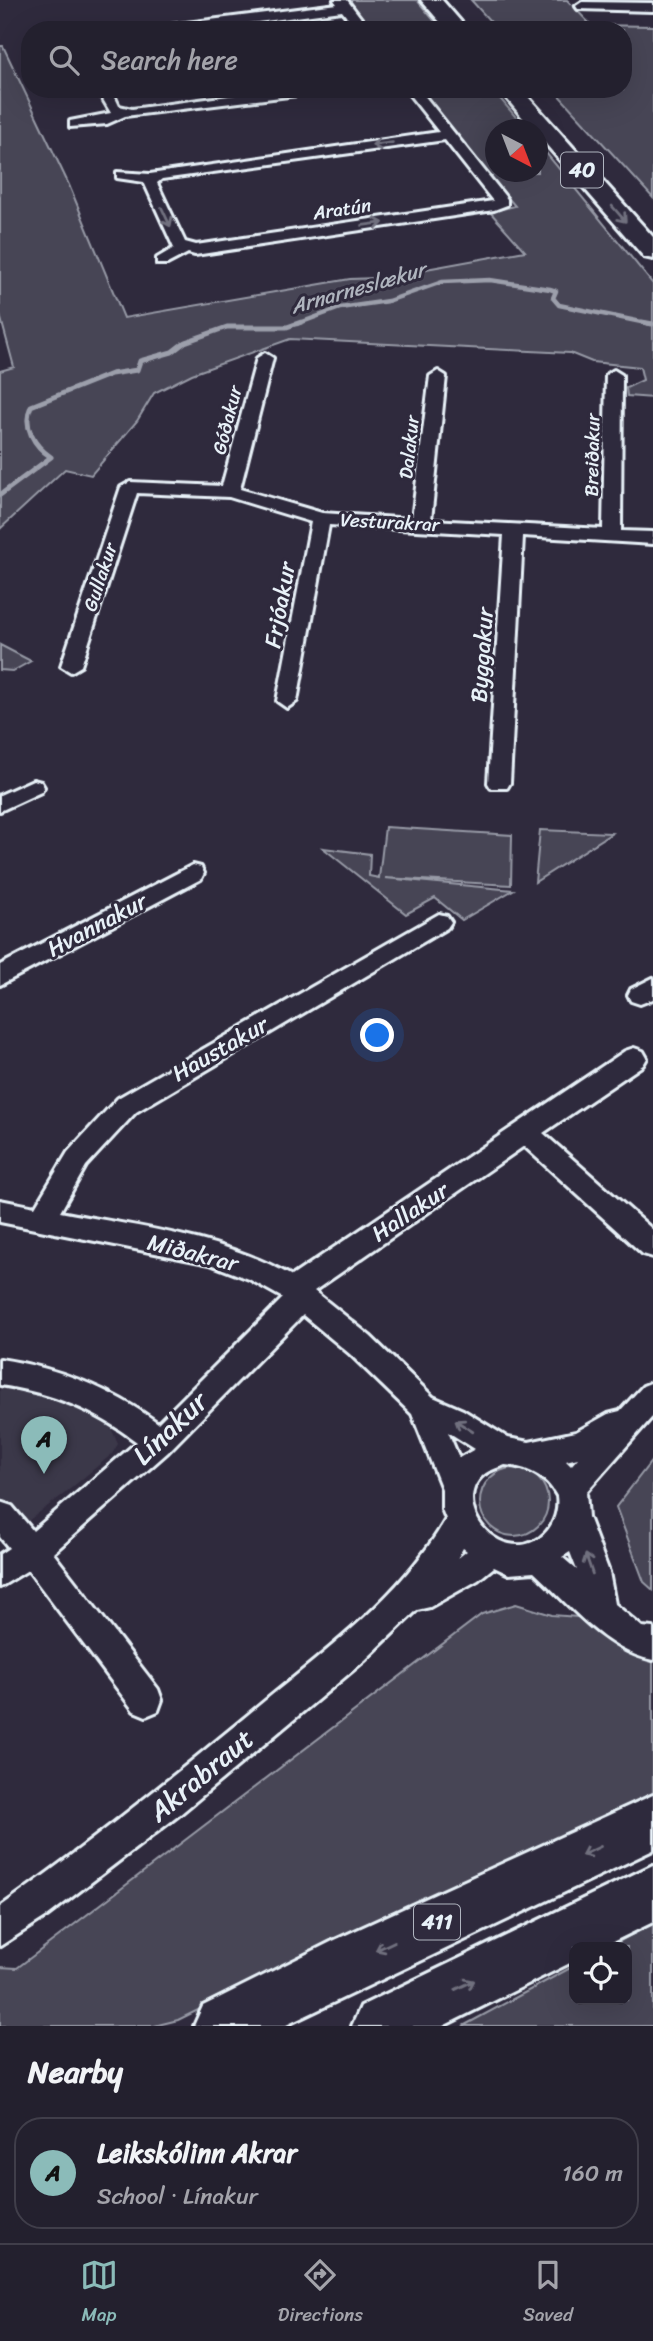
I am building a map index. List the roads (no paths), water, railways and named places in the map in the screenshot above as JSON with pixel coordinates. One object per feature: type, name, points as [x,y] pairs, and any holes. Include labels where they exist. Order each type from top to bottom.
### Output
[{"type":"main road","points":[[431,0],[450,21]]},
{"type":"main road","name":"40","points":[[517,98],[653,252]]},
{"type":"main road","name":"411","points":[[223,2026],[355,1960],[653,1822]]},
{"type":"main road","points":[[382,2026],[653,1893]]},
{"type":"street","points":[[225,21],[343,4],[357,21]]},
{"type":"street","points":[[582,6],[649,4]]},
{"type":"street","points":[[108,98],[113,109],[122,112]]},
{"type":"street","points":[[75,124],[107,120],[122,112],[239,98]]},
{"type":"street","points":[[419,98],[449,135]]},
{"type":"street","points":[[122,175],[151,178],[161,174],[449,135]]},
{"type":"street","name":"Aratún","points":[[162,261],[186,248],[209,248],[494,206],[502,202],[449,135]]},
{"type":"street","points":[[151,178],[150,183],[179,245],[186,248]]},
{"type":"street","name":"Góðakur","points":[[230,492],[265,358]]},
{"type":"street","name":"Breiðakur","points":[[612,535],[614,375]]},
{"type":"street","name":"Dalakur","points":[[421,523],[438,376]]},
{"type":"street","name":"Vesturakrar","points":[[130,487],[230,492],[321,519],[653,538]]},
{"type":"street","name":"Gullakur","points":[[71,666],[130,487]]},
{"type":"street","name":"Frjóakur","points":[[287,701],[321,519]]},
{"type":"street","name":"Byggakur","points":[[499,783],[514,530]]},
{"type":"street","points":[[0,804],[33,787]]},
{"type":"street","name":"Hvannakur","points":[[0,976],[193,873]]},
{"type":"street","name":"Haustakur","points":[[41,1221],[77,1159],[127,1105],[439,922]]},
{"type":"street","name":"Hallakur","points":[[298,1294],[634,1058]]},
{"type":"street","points":[[526,1133],[653,1246]]},
{"type":"street","name":"Miðakrar","points":[[0,1211],[213,1253],[259,1271],[298,1294],[360,1345],[423,1406],[453,1419],[503,1451]]},
{"type":"street","name":"Línakur","points":[[0,1572],[32,1551],[157,1440],[298,1294]]},
{"type":"street","points":[[0,1372],[33,1376],[83,1391],[127,1416],[157,1440]]},
{"type":"street","points":[[645,1403],[571,1504],[566,1534],[554,1547],[538,1556],[522,1559],[489,1552],[472,1540],[460,1524],[456,1507],[457,1489],[463,1475],[473,1463],[503,1451],[534,1454],[582,1444],[645,1403]]},
{"type":"street","name":"Miðakrar","points":[[423,1406],[457,1489]]},
{"type":"street","points":[[534,1454],[556,1469],[571,1504],[593,1572],[601,1611]]},
{"type":"street","points":[[1,1516],[32,1551],[146,1700]]},
{"type":"street","name":"Akrabraut","points":[[0,1928],[141,1825],[395,1611],[434,1568],[460,1524]]},
{"type":"street","name":"Akrabraut","points":[[395,1611],[467,1570],[489,1552]]},
{"type":"street","points":[[538,1556],[572,1589],[626,1634],[636,1641],[653,1644]]},
{"type":"waterway","name":"Arnarneslækur","points":[[297,324],[340,308],[388,301],[442,282],[490,280],[550,289],[556,291],[553,298],[559,305],[651,324]]},
{"type":"waterway","name":"Arnarneslækur","points":[[0,495],[51,457],[39,447],[31,435],[28,421],[31,406],[111,374],[137,370],[140,361],[172,352],[185,342],[227,327],[287,327],[301,322]]},
{"type":"waterway","name":"Arnarneslækur","points":[[642,322],[653,324]]},
{"type":"place","name":"Leikskólinn Akrar","points":[[44,1474]]}]
